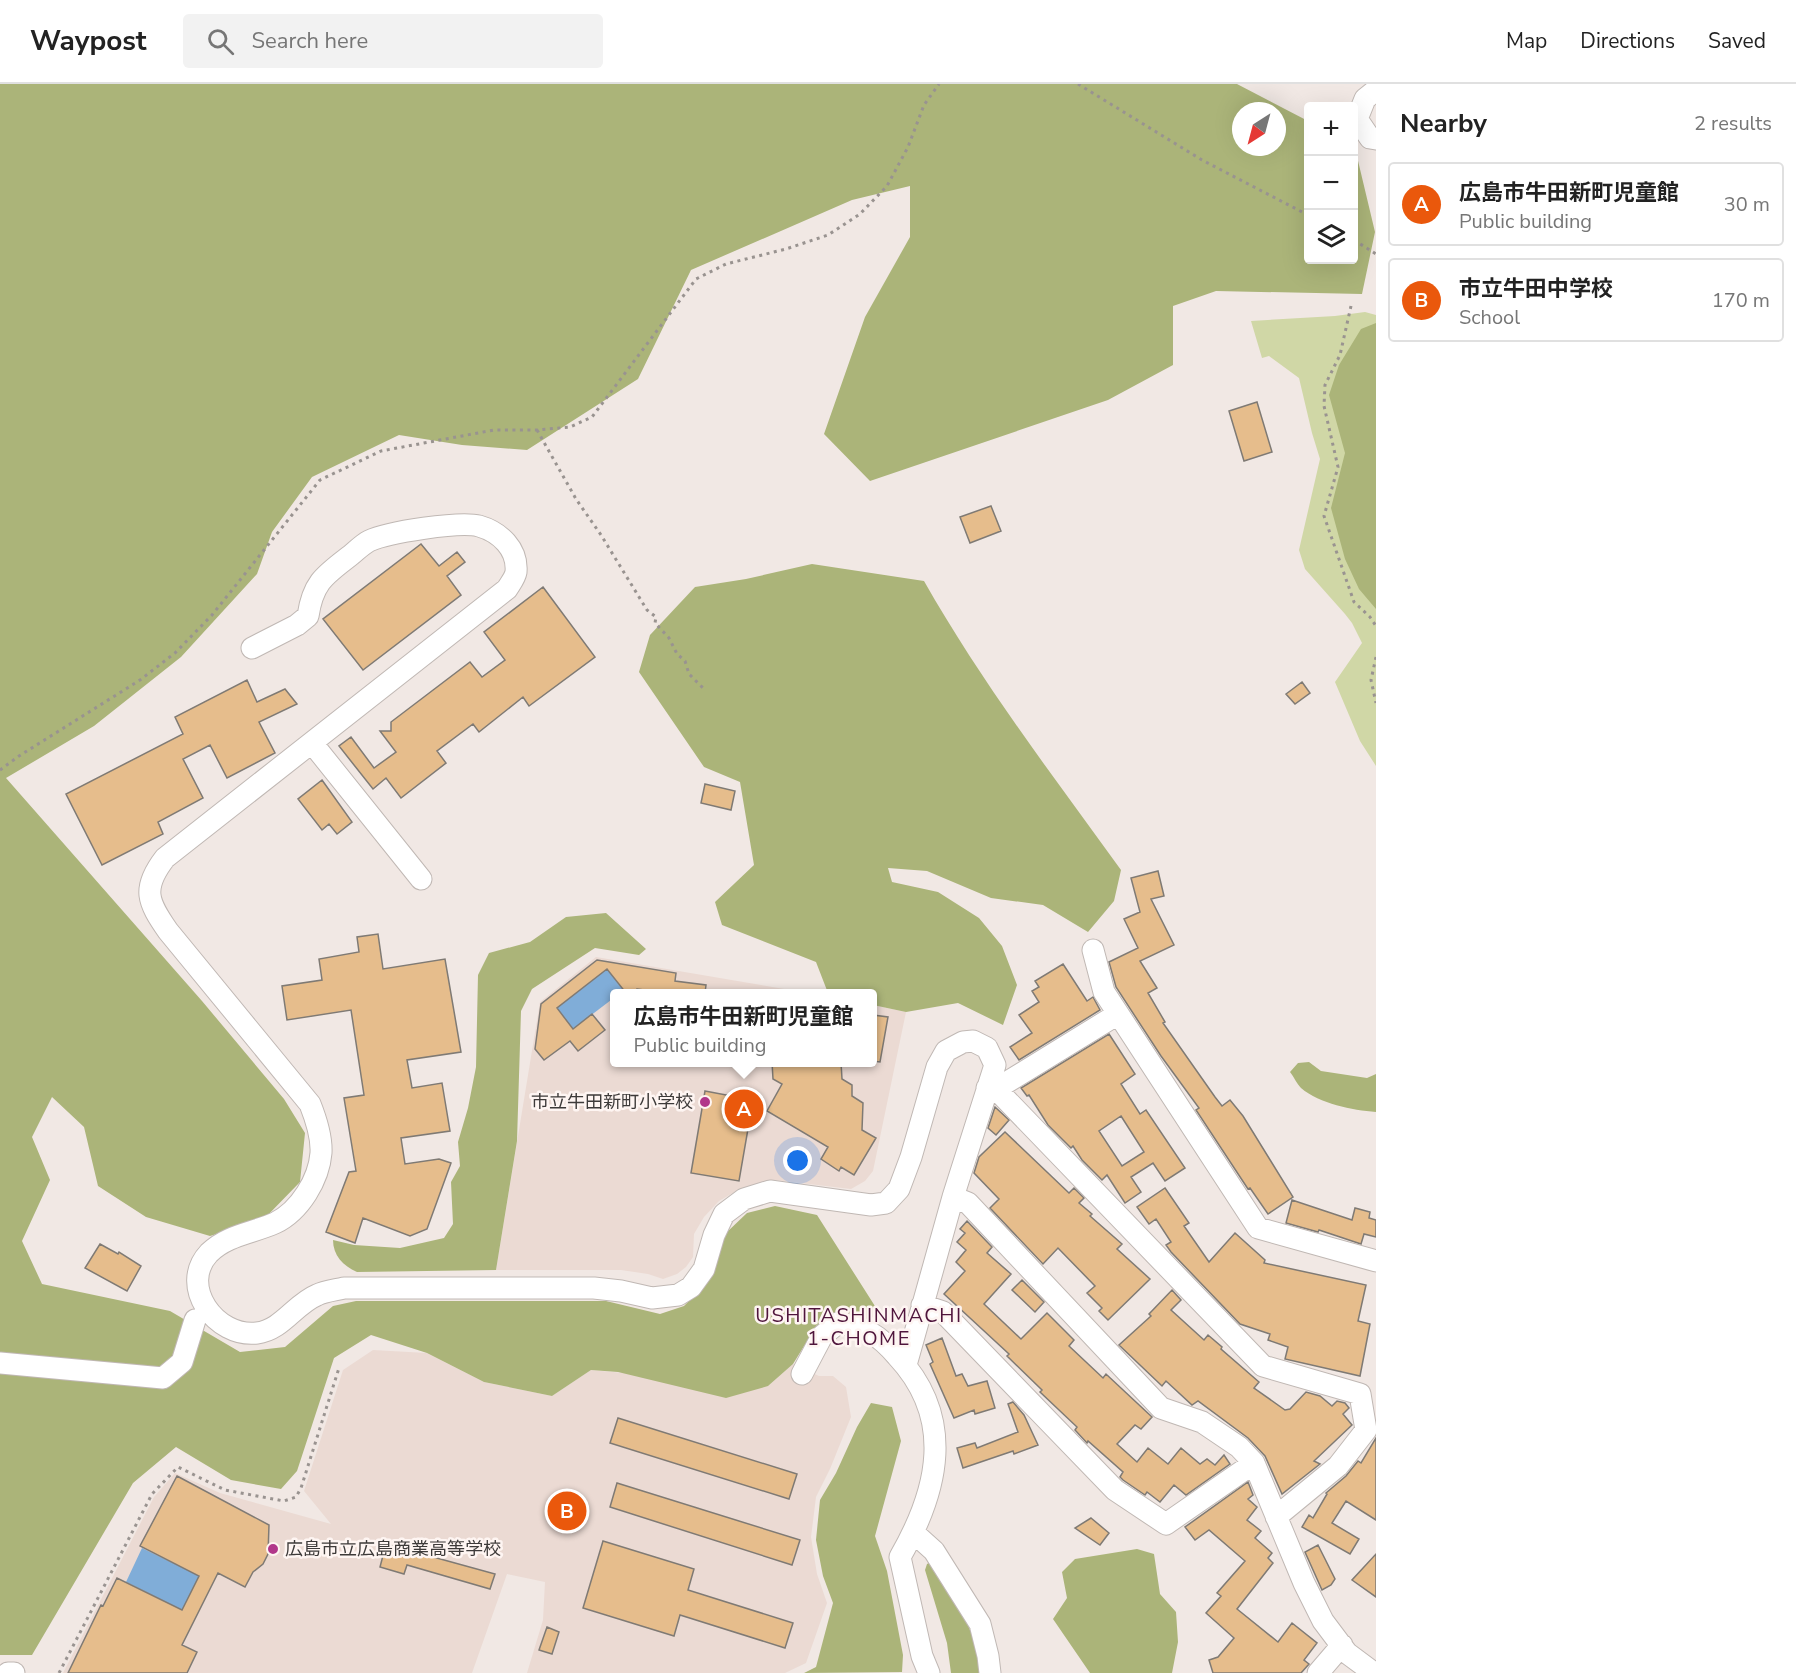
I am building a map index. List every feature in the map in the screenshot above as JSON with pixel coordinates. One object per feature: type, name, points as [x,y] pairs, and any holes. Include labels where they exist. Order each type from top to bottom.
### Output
[{"type":"street","points":[[1376,90],[1365,99],[1357,119],[1370,138],[1376,139]]},
{"type":"street","points":[[252,648],[297,625],[308,616],[310,597],[326,575],[369,541],[425,527],[478,526],[500,536],[509,545],[515,557],[516,574],[507,589],[165,858],[154,872],[150,886],[153,909],[168,931],[310,1104],[318,1125],[321,1151],[317,1172],[305,1195],[292,1210],[276,1222],[224,1241],[208,1254],[200,1268],[197,1287],[201,1302],[211,1315],[222,1324],[238,1331],[256,1334],[275,1328],[318,1294],[344,1288],[594,1288],[652,1298],[678,1295],[691,1287],[704,1269],[714,1235],[724,1214],[744,1199],[770,1191],[871,1205],[886,1203],[900,1189],[937,1066],[946,1051],[963,1042],[973,1041],[987,1048],[995,1065],[992,1089],[953,1197],[906,1365]]},
{"type":"street","points":[[312,742],[421,879]]},
{"type":"street","points":[[1093,950],[1104,992],[1258,1228],[1376,1261]]},
{"type":"street","points":[[992,1089],[1118,1014]]},
{"type":"street","points":[[992,1089],[1263,1366],[1360,1394],[1366,1430],[1338,1466],[1276,1517]]},
{"type":"street","points":[[953,1197],[968,1203],[1161,1408],[1202,1422],[1239,1447],[1254,1463],[1304,1583],[1323,1621],[1347,1653],[1374,1673]]},
{"type":"street","points":[[922,1305],[943,1312],[1115,1490],[1166,1524],[1254,1463]]},
{"type":"street","points":[[0,1363],[163,1378],[182,1362],[195,1320]]},
{"type":"street","points":[[802,1374],[822,1336],[838,1323],[859,1326],[884,1341],[906,1365],[926,1398],[936,1437],[932,1484],[914,1533],[900,1557],[922,1656],[929,1673]]},
{"type":"street","points":[[914,1533],[934,1551],[980,1624],[990,1673]]},
{"type":"street","points":[[1318,1673],[1342,1646]]},
{"type":"street","points":[[8,1673],[14,1673]]},
{"type":"path","points":[[0,770],[140,680],[174,653],[212,615],[320,480],[381,451],[494,430],[570,427],[592,417],[696,279],[726,264],[786,249],[828,235],[860,214],[886,186],[908,147],[924,105],[939,84]]},
{"type":"path","points":[[1078,84],[1202,160],[1304,212]]},
{"type":"path","points":[[1358,243],[1376,254]]},
{"type":"path","points":[[1352,306],[1340,355],[1325,384],[1324,406],[1338,467],[1324,516],[1354,602],[1376,626]]},
{"type":"path","points":[[537,430],[576,499],[602,535],[647,609],[656,617],[655,623],[669,639],[677,654],[685,661],[689,674],[704,689]]},
{"type":"path","points":[[1376,657],[1371,680],[1376,703]]},
{"type":"path","points":[[59,1673],[152,1494],[178,1467],[225,1490],[284,1501],[296,1497],[339,1368]]},
{"type":"shaded area","name":"市立牛田新町小学校","points":[[596,957],[784,989],[610,989],[610,1067],[877,1067],[877,1006],[906,1012],[873,1171],[865,1181],[851,1189],[775,1180],[738,1190],[719,1201],[704,1217],[694,1234],[693,1257],[686,1267],[677,1274],[663,1279],[621,1270],[496,1270],[540,1002]]},
{"type":"shaded area","points":[[373,1350],[427,1353],[484,1382],[552,1396],[591,1370],[768,1386],[793,1364],[819,1376],[833,1376],[846,1387],[851,1417],[816,1497],[811,1537],[817,1574],[827,1603],[806,1663],[785,1673],[527,1673],[543,1620],[545,1582],[507,1574],[472,1673],[63,1673],[154,1497],[175,1473],[220,1493],[331,1524],[304,1491],[343,1370]]},
{"type":"green space","points":[[0,84],[1237,84],[1272,102],[1232,102],[1232,156],[1286,156],[1286,110],[1304,119],[1304,264],[1358,264],[1358,161],[1375,232],[1362,294],[1216,291],[1173,306],[1173,365],[1108,400],[870,481],[824,434],[865,317],[910,237],[910,186],[852,200],[691,270],[638,379],[527,450],[462,445],[399,435],[312,477],[272,532],[257,574],[181,657],[94,726],[6,778],[202,1001],[284,1099],[305,1133],[300,1182],[264,1219],[210,1236],[146,1217],[98,1186],[84,1127],[52,1097],[32,1137],[50,1180],[22,1241],[42,1284],[170,1311],[240,1352],[285,1347],[333,1306],[356,1301],[606,1301],[660,1314],[684,1306],[702,1288],[726,1233],[747,1213],[775,1206],[817,1215],[880,1314],[864,1321],[837,1316],[817,1325],[793,1364],[768,1386],[726,1398],[618,1372],[591,1370],[552,1396],[484,1382],[427,1353],[371,1335],[334,1358],[297,1471],[281,1489],[231,1480],[176,1447],[133,1483],[32,1655],[0,1655]]},
{"type":"green space","points":[[1365,312],[1376,315],[1376,766],[1360,741],[1335,682],[1362,643],[1352,623],[1305,569],[1299,550],[1320,459],[1299,378],[1269,356],[1262,358],[1251,321]]},
{"type":"green space","points":[[1376,323],[1376,609],[1359,589],[1345,559],[1331,508],[1345,453],[1329,395],[1339,365],[1361,329]]},
{"type":"green space","points":[[812,564],[924,581],[994,692],[1121,870],[1114,901],[1088,932],[1043,905],[991,898],[927,871],[888,868],[892,882],[938,892],[979,918],[1002,946],[1017,985],[1003,1025],[958,1003],[906,1012],[877,1006],[877,989],[826,989],[816,962],[722,925],[715,902],[754,865],[740,782],[704,767],[639,672],[650,635],[695,587],[746,579]]},
{"type":"green space","points":[[606,913],[646,949],[639,955],[595,948],[532,989],[521,1011],[517,1141],[496,1270],[357,1272],[347,1267],[337,1255],[333,1240],[354,1245],[400,1248],[444,1238],[453,1224],[451,1182],[460,1166],[458,1142],[476,1067],[478,975],[489,953],[530,942],[566,917]]},
{"type":"green space","points":[[1309,1062],[1321,1071],[1367,1078],[1376,1074],[1376,1112],[1347,1108],[1309,1094],[1301,1088],[1290,1072],[1298,1063]]},
{"type":"green space","points":[[871,1403],[892,1407],[901,1441],[875,1536],[887,1571],[903,1655],[902,1672],[804,1673],[816,1667],[833,1603],[823,1576],[816,1540],[820,1500]]},
{"type":"green space","points":[[1137,1549],[1154,1554],[1160,1594],[1176,1612],[1178,1642],[1172,1673],[1090,1673],[1053,1619],[1067,1598],[1062,1572],[1075,1559]]},
{"type":"green space","points":[[932,1561],[967,1623],[976,1644],[981,1673],[951,1673],[947,1643],[925,1570],[927,1564]]},
{"type":"water","points":[[607,969],[622,989],[610,989],[610,1001],[573,1029],[557,1008]]},
{"type":"water","points":[[142,1548],[199,1576],[182,1610],[126,1582]]},
{"type":"building","points":[[1257,402],[1272,452],[1244,461],[1229,411]]},
{"type":"building","points":[[991,506],[1001,531],[970,543],[960,517]]},
{"type":"building","points":[[421,544],[439,566],[457,552],[465,562],[447,576],[461,595],[363,670],[323,619]]},
{"type":"building","points":[[543,587],[595,657],[529,706],[523,697],[479,732],[473,724],[437,751],[446,763],[401,798],[386,778],[373,789],[339,746],[351,737],[374,768],[396,752],[380,731],[391,731],[391,722],[470,662],[482,677],[505,660],[484,632]]},
{"type":"building","points":[[247,680],[257,702],[285,689],[297,704],[259,722],[275,753],[227,778],[210,745],[183,759],[203,798],[158,822],[163,834],[102,865],[66,794],[183,734],[175,717]]},
{"type":"building","points":[[1302,682],[1310,693],[1295,704],[1286,694]]},
{"type":"building","points":[[322,780],[352,822],[337,834],[329,824],[322,830],[298,799]]},
{"type":"building","points":[[705,784],[735,791],[731,810],[701,803]]},
{"type":"building","points":[[1158,871],[1164,896],[1151,899],[1174,945],[1140,961],[1157,988],[1148,993],[1165,1022],[1163,1023],[1215,1097],[1222,1106],[1230,1100],[1243,1116],[1293,1197],[1268,1214],[1250,1188],[1248,1189],[1196,1110],[1199,1108],[1161,1056],[1116,987],[1109,962],[1138,948],[1124,919],[1140,912],[1131,878]]},
{"type":"building","points":[[378,934],[383,969],[445,959],[461,1052],[407,1060],[412,1088],[442,1083],[450,1131],[401,1138],[405,1164],[439,1159],[451,1163],[427,1229],[410,1236],[363,1218],[355,1243],[326,1232],[349,1172],[356,1171],[344,1098],[364,1095],[351,1010],[287,1020],[282,986],[322,980],[319,959],[359,952],[357,937]]},
{"type":"building","points":[[597,960],[676,973],[675,981],[706,985],[706,989],[623,989],[607,969],[557,1008],[573,1029],[592,1014],[605,1030],[578,1051],[570,1041],[544,1060],[535,1049],[541,1004]]},
{"type":"building","points":[[1063,964],[1087,1001],[1093,997],[1100,1010],[1019,1060],[1010,1047],[1032,1033],[1019,1015],[1039,1002],[1032,991],[1039,987],[1035,981]]},
{"type":"building","points":[[877,1016],[888,1017],[880,1062],[877,1062]]},
{"type":"building","points":[[1109,1034],[1135,1074],[1121,1084],[1140,1114],[1146,1110],[1185,1168],[1165,1181],[1153,1163],[1131,1177],[1141,1192],[1125,1203],[1107,1175],[1102,1180],[1082,1160],[1073,1146],[1071,1148],[1048,1125],[1029,1095],[1027,1096],[1021,1088]],"holes":[[[1121,1116],[1144,1152],[1122,1166],[1099,1131]]]},
{"type":"building","points":[[772,1067],[841,1067],[842,1079],[852,1085],[852,1096],[863,1103],[862,1130],[876,1138],[854,1175],[841,1167],[839,1171],[821,1159],[828,1147],[767,1111],[782,1084],[773,1079]]},
{"type":"building","points":[[705,1091],[753,1100],[739,1181],[691,1173]]},
{"type":"building","points":[[995,1107],[1009,1120],[996,1135],[988,1128]]},
{"type":"building","points":[[1005,1132],[1069,1193],[1074,1188],[1084,1198],[1079,1203],[1092,1214],[1090,1216],[1122,1244],[1117,1249],[1150,1279],[1108,1320],[1099,1311],[1102,1308],[1087,1293],[1095,1286],[1058,1248],[1043,1264],[990,1208],[999,1199],[974,1173],[979,1157]]},
{"type":"building","points":[[1165,1188],[1189,1223],[1184,1226],[1209,1262],[1235,1233],[1265,1260],[1264,1263],[1366,1285],[1358,1321],[1370,1324],[1360,1376],[1285,1359],[1288,1347],[1268,1340],[1270,1334],[1240,1324],[1171,1252],[1166,1245],[1171,1242],[1156,1219],[1149,1224],[1137,1207]]},
{"type":"building","points":[[1292,1200],[1352,1220],[1355,1208],[1370,1212],[1369,1218],[1376,1220],[1376,1237],[1364,1234],[1361,1244],[1319,1230],[1318,1232],[1286,1223]]},
{"type":"building","points":[[967,1221],[992,1247],[987,1253],[1011,1274],[984,1304],[1021,1339],[1047,1313],[1074,1340],[1069,1346],[1103,1378],[1106,1374],[1152,1417],[1141,1429],[1135,1425],[1117,1444],[1137,1462],[1148,1448],[1168,1464],[1181,1448],[1200,1464],[1207,1459],[1215,1465],[1224,1455],[1230,1464],[1186,1495],[1174,1485],[1160,1502],[1147,1492],[1145,1495],[1123,1480],[1120,1477],[1123,1472],[1088,1441],[1087,1443],[1075,1430],[1077,1427],[1040,1392],[1042,1390],[1007,1356],[1009,1354],[944,1294],[965,1271],[956,1262],[966,1250],[957,1242],[965,1233],[960,1229]]},
{"type":"building","points":[[100,1244],[118,1254],[119,1252],[141,1266],[127,1291],[85,1268]]},
{"type":"building","points":[[1022,1280],[1044,1302],[1035,1312],[1012,1290]]},
{"type":"building","points":[[1172,1290],[1181,1300],[1171,1310],[1204,1340],[1208,1335],[1222,1347],[1221,1349],[1259,1382],[1254,1388],[1285,1410],[1290,1409],[1306,1392],[1320,1396],[1332,1406],[1337,1401],[1345,1403],[1349,1408],[1343,1414],[1352,1425],[1314,1461],[1320,1464],[1282,1494],[1265,1456],[1248,1438],[1198,1401],[1192,1405],[1166,1381],[1162,1386],[1119,1345],[1151,1316],[1149,1314]]},
{"type":"building","points":[[942,1338],[956,1376],[962,1374],[968,1386],[987,1381],[995,1408],[975,1414],[974,1410],[954,1418],[930,1364],[933,1362],[926,1345]]},
{"type":"building","points":[[1013,1402],[1024,1415],[1038,1445],[963,1468],[957,1448],[975,1443],[977,1448],[1018,1432],[1008,1404]]},
{"type":"building","points":[[618,1418],[797,1474],[789,1499],[610,1443]]},
{"type":"building","points":[[1376,1438],[1376,1520],[1346,1501],[1332,1523],[1359,1539],[1350,1554],[1302,1527],[1309,1515],[1313,1518],[1326,1493],[1346,1476],[1358,1461],[1361,1463]]},
{"type":"building","points":[[177,1476],[269,1525],[268,1554],[263,1564],[253,1572],[245,1587],[218,1573],[182,1645],[197,1652],[187,1673],[68,1673],[101,1605],[103,1606],[117,1578],[182,1610],[199,1576],[140,1546]]},
{"type":"building","points":[[1248,1482],[1253,1495],[1248,1499],[1257,1507],[1247,1520],[1261,1531],[1255,1538],[1272,1553],[1268,1558],[1273,1563],[1237,1609],[1278,1642],[1292,1623],[1317,1643],[1304,1660],[1309,1664],[1301,1673],[1213,1673],[1209,1660],[1218,1657],[1234,1638],[1206,1613],[1221,1596],[1217,1593],[1245,1561],[1209,1530],[1195,1540],[1185,1527]]},
{"type":"building","points":[[617,1483],[800,1540],[792,1565],[610,1507]]},
{"type":"building","points":[[1091,1518],[1109,1533],[1100,1545],[1075,1528]]},
{"type":"building","points":[[603,1541],[694,1569],[688,1590],[793,1623],[785,1648],[680,1615],[674,1636],[583,1608]]},
{"type":"building","points":[[386,1544],[495,1574],[490,1589],[407,1565],[404,1574],[380,1567]]},
{"type":"building","points":[[1318,1545],[1335,1579],[1331,1585],[1322,1590],[1305,1552]]},
{"type":"building","points":[[1376,1554],[1376,1597],[1352,1580]]},
{"type":"building","points":[[547,1627],[559,1632],[552,1654],[539,1650]]},
{"type":"place","name":"市立牛田新町小学校","points":[[705,1102]]},
{"type":"place","name":"広島市牛田新町児童館","points":[[744,1109]]},
{"type":"place","name":"市立牛田中学校","points":[[567,1511]]},
{"type":"place","name":"広島市立広島商業高等学校","points":[[273,1549]]},
{"type":"district","name":"USHITASHINMACHI 1-CHOME","points":[[859,1326]]}]
